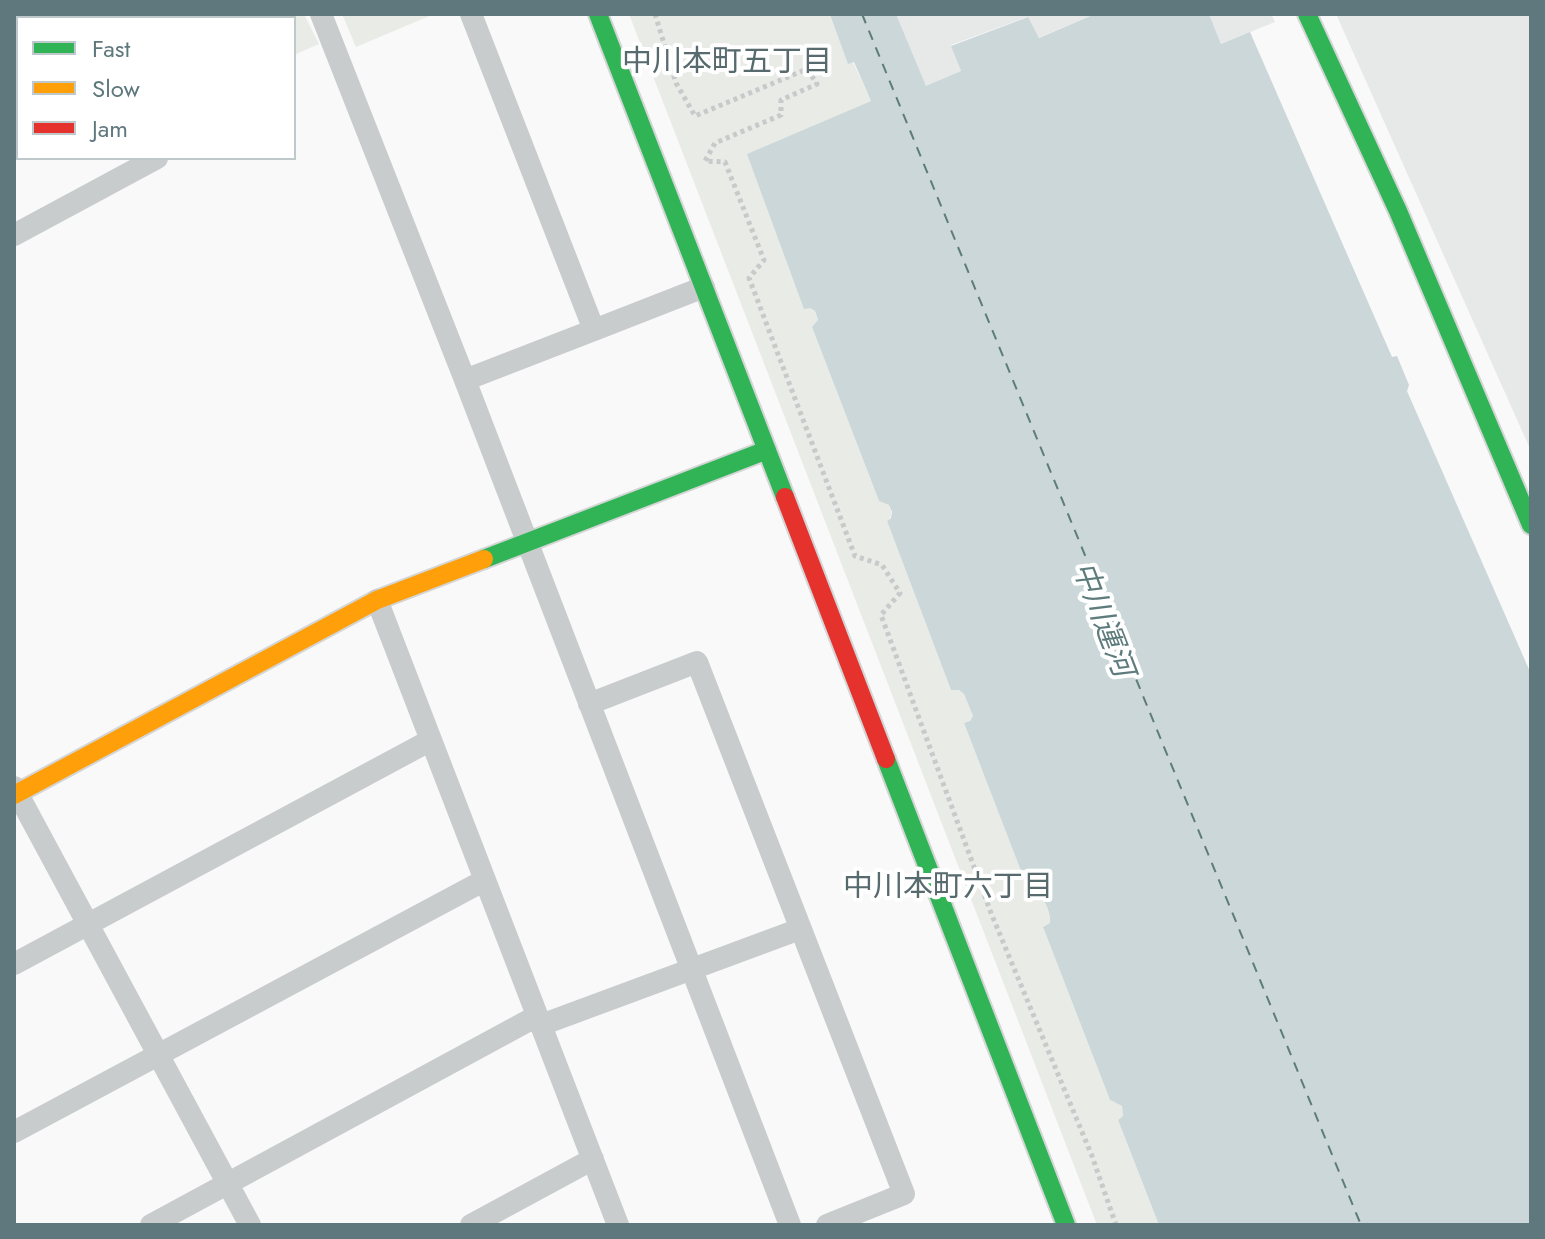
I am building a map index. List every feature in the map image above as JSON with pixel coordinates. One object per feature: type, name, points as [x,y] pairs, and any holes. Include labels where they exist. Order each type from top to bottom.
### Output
[{"type":"main road","points":[[598,14],[1066,1225]]},
{"type":"main road","points":[[1307,14],[1398,211],[1531,525]]},
{"type":"main road","points":[[15,792],[377,600],[767,450]]},
{"type":"street","points":[[321,14],[790,1225]]},
{"type":"street","points":[[471,14],[594,330]]},
{"type":"street","points":[[14,235],[153,160]]},
{"type":"street","points":[[465,380],[704,287]]},
{"type":"street","points":[[377,600],[618,1225]]},
{"type":"street","points":[[589,704],[697,662],[904,1194],[827,1225]]},
{"type":"street","points":[[14,964],[431,740]]},
{"type":"street","points":[[15,792],[250,1225]]},
{"type":"street","points":[[14,1132],[485,880]]},
{"type":"street","points":[[151,1225],[539,1021],[800,929]]},
{"type":"street","points":[[471,1225],[593,1159]]},
{"type":"path","points":[[655,14],[676,83],[695,116],[807,69],[817,84],[781,100],[781,115],[715,143],[705,161],[725,162],[764,260],[749,278],[855,556],[882,565],[900,593],[881,615],[991,913],[1092,1156],[1116,1225]]},
{"type":"shaded area","points":[[304,14],[319,44],[296,54],[296,16],[288,16]]},
{"type":"shaded area","points":[[342,14],[434,14],[356,47]]},
{"type":"shaded area","points":[[629,14],[837,14],[830,16],[848,63],[853,62],[871,101],[748,154],[810,308],[815,311],[818,321],[812,327],[879,501],[889,505],[891,514],[887,521],[951,690],[964,694],[973,716],[964,723],[1031,897],[1039,896],[1048,908],[1050,923],[1043,927],[1110,1100],[1122,1106],[1123,1116],[1118,1120],[1159,1225],[1097,1225]]},
{"type":"shaded area","points":[[896,14],[1095,14],[1038,38],[1027,17],[951,45],[961,71],[926,87]]},
{"type":"shaded area","points":[[1209,14],[1271,14],[1275,22],[1221,44]]},
{"type":"shaded area","points":[[1336,14],[1531,14],[1531,451]]},
{"type":"water","name":"中川運河","points":[[896,14],[926,86],[961,71],[951,46],[1028,17],[1039,38],[1095,14],[1209,14],[1221,44],[1250,32],[1392,357],[1397,356],[1409,385],[1407,391],[1531,674],[1531,1225],[1159,1225],[1118,1120],[1123,1116],[1122,1106],[1110,1100],[1043,927],[1050,923],[1048,908],[1039,896],[1031,897],[964,723],[973,716],[964,694],[951,690],[887,521],[892,512],[889,505],[879,501],[812,327],[818,320],[815,311],[804,309],[747,154],[871,101],[854,62],[848,64],[830,15]]},
{"type":"ferry route","points":[[862,14],[1361,1225]]},
{"type":"traffic: fast","points":[[56,16],[60,14]]},
{"type":"traffic: fast","points":[[140,16],[145,14]]},
{"type":"traffic: fast","points":[[598,14],[785,497]]},
{"type":"traffic: fast","points":[[1307,14],[1398,211],[1531,525]]},
{"type":"traffic: fast","points":[[484,559],[767,450]]},
{"type":"traffic: fast","points":[[886,759],[1066,1225]]},
{"type":"traffic: slow","points":[[14,795],[377,600],[484,559]]},
{"type":"traffic: jam","points":[[785,497],[886,759]]},
{"type":"district","name":"中川本町五丁目","points":[[727,64]]},
{"type":"district","name":"中川本町六丁目","points":[[948,889]]}]
